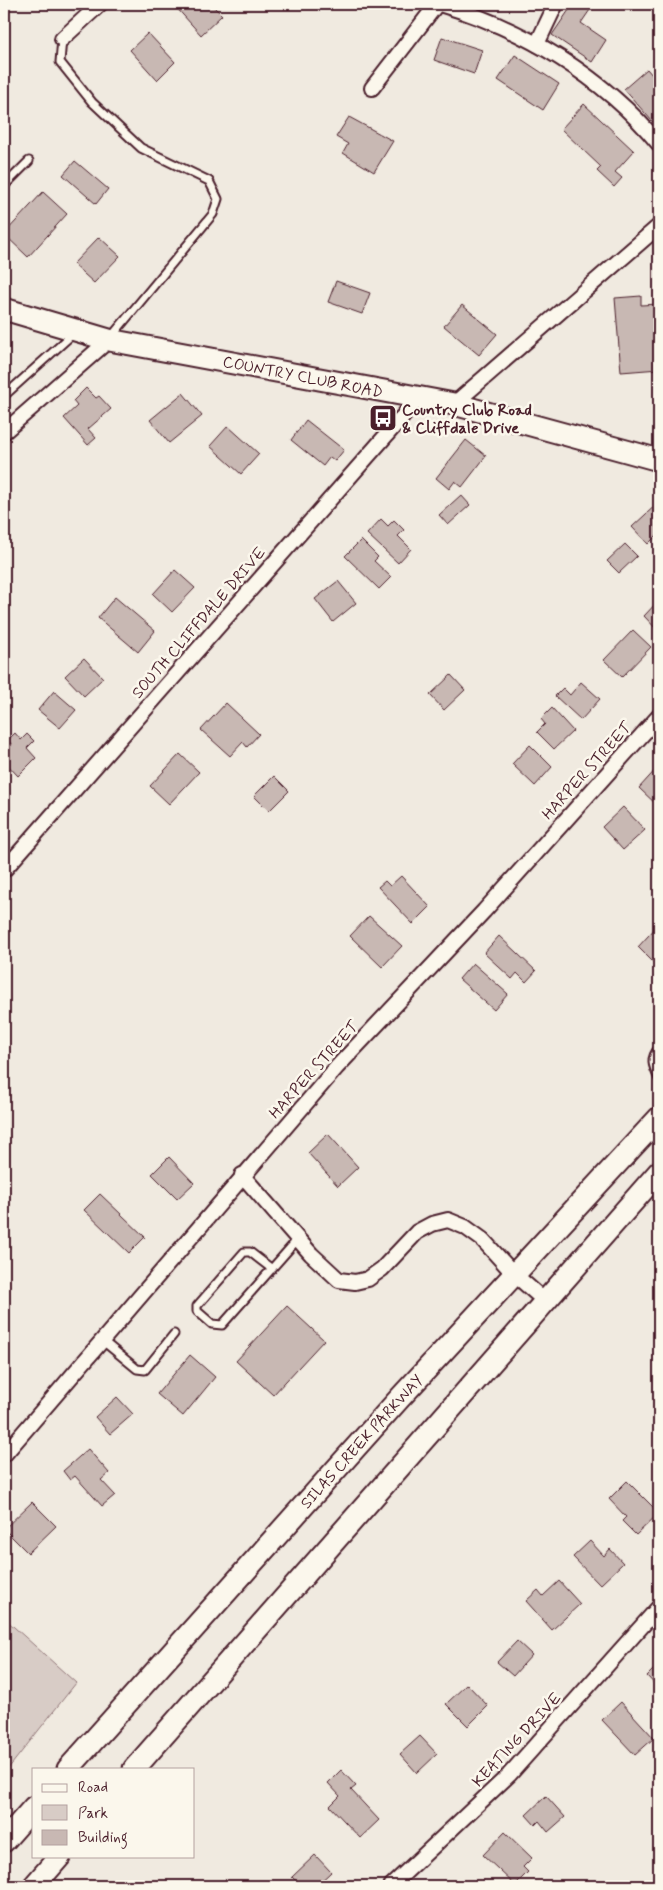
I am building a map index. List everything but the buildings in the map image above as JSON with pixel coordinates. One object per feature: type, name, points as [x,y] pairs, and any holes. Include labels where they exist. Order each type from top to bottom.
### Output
[{"type":"main road","name":"COUNTRY CLUB ROAD","points":[[4,309],[109,340],[454,404],[659,460]]},
{"type":"main road","name":"SILAS CREEK PARKWAY","points":[[69,1768],[513,1273],[659,1118]]},
{"type":"main road","points":[[135,1768],[659,1172]]},
{"type":"main road","points":[[4,1841],[32,1809]]},
{"type":"main road","points":[[34,1886],[58,1858]]},
{"type":"street","points":[[62,39],[100,4]]},
{"type":"street","points":[[372,88],[439,4],[474,14],[537,44],[609,93],[643,125],[659,144]]},
{"type":"street","points":[[537,44],[556,4]]},
{"type":"street","points":[[454,404],[659,226]]},
{"type":"street","points":[[4,432],[109,340]]},
{"type":"street","name":"SOUTH CLIFFDALE DRIVE","points":[[4,870],[419,398]]},
{"type":"street","name":"HARPER STREET","points":[[4,1455],[337,1067],[484,911],[659,716]]},
{"type":"street","points":[[242,1176],[324,1268],[340,1280],[355,1282],[368,1278],[382,1268],[417,1232],[432,1224],[448,1220],[465,1227],[483,1240],[513,1273],[546,1302]]},
{"type":"street","name":"KEATING DRIVE","points":[[391,1886],[509,1775],[659,1607]]},
{"type":"lane","points":[[62,39],[60,62],[92,102],[141,148],[210,181],[218,199],[213,214],[109,340]]},
{"type":"lane","points":[[4,186],[29,161]]},
{"type":"lane","points":[[4,396],[77,331]]},
{"type":"lane","points":[[659,1048],[653,1055],[652,1064],[659,1079]]},
{"type":"lane","points":[[272,1269],[250,1252],[244,1252],[197,1306],[197,1311],[212,1324],[222,1325],[298,1240]]},
{"type":"lane","points":[[102,1341],[137,1369],[145,1370],[174,1334]]},
{"type":"green space","points":[[4,1618],[76,1683],[4,1774]]},
{"type":"place","name":"Country Club Road & Cliffdale Drive","points":[[383,418]]}]
